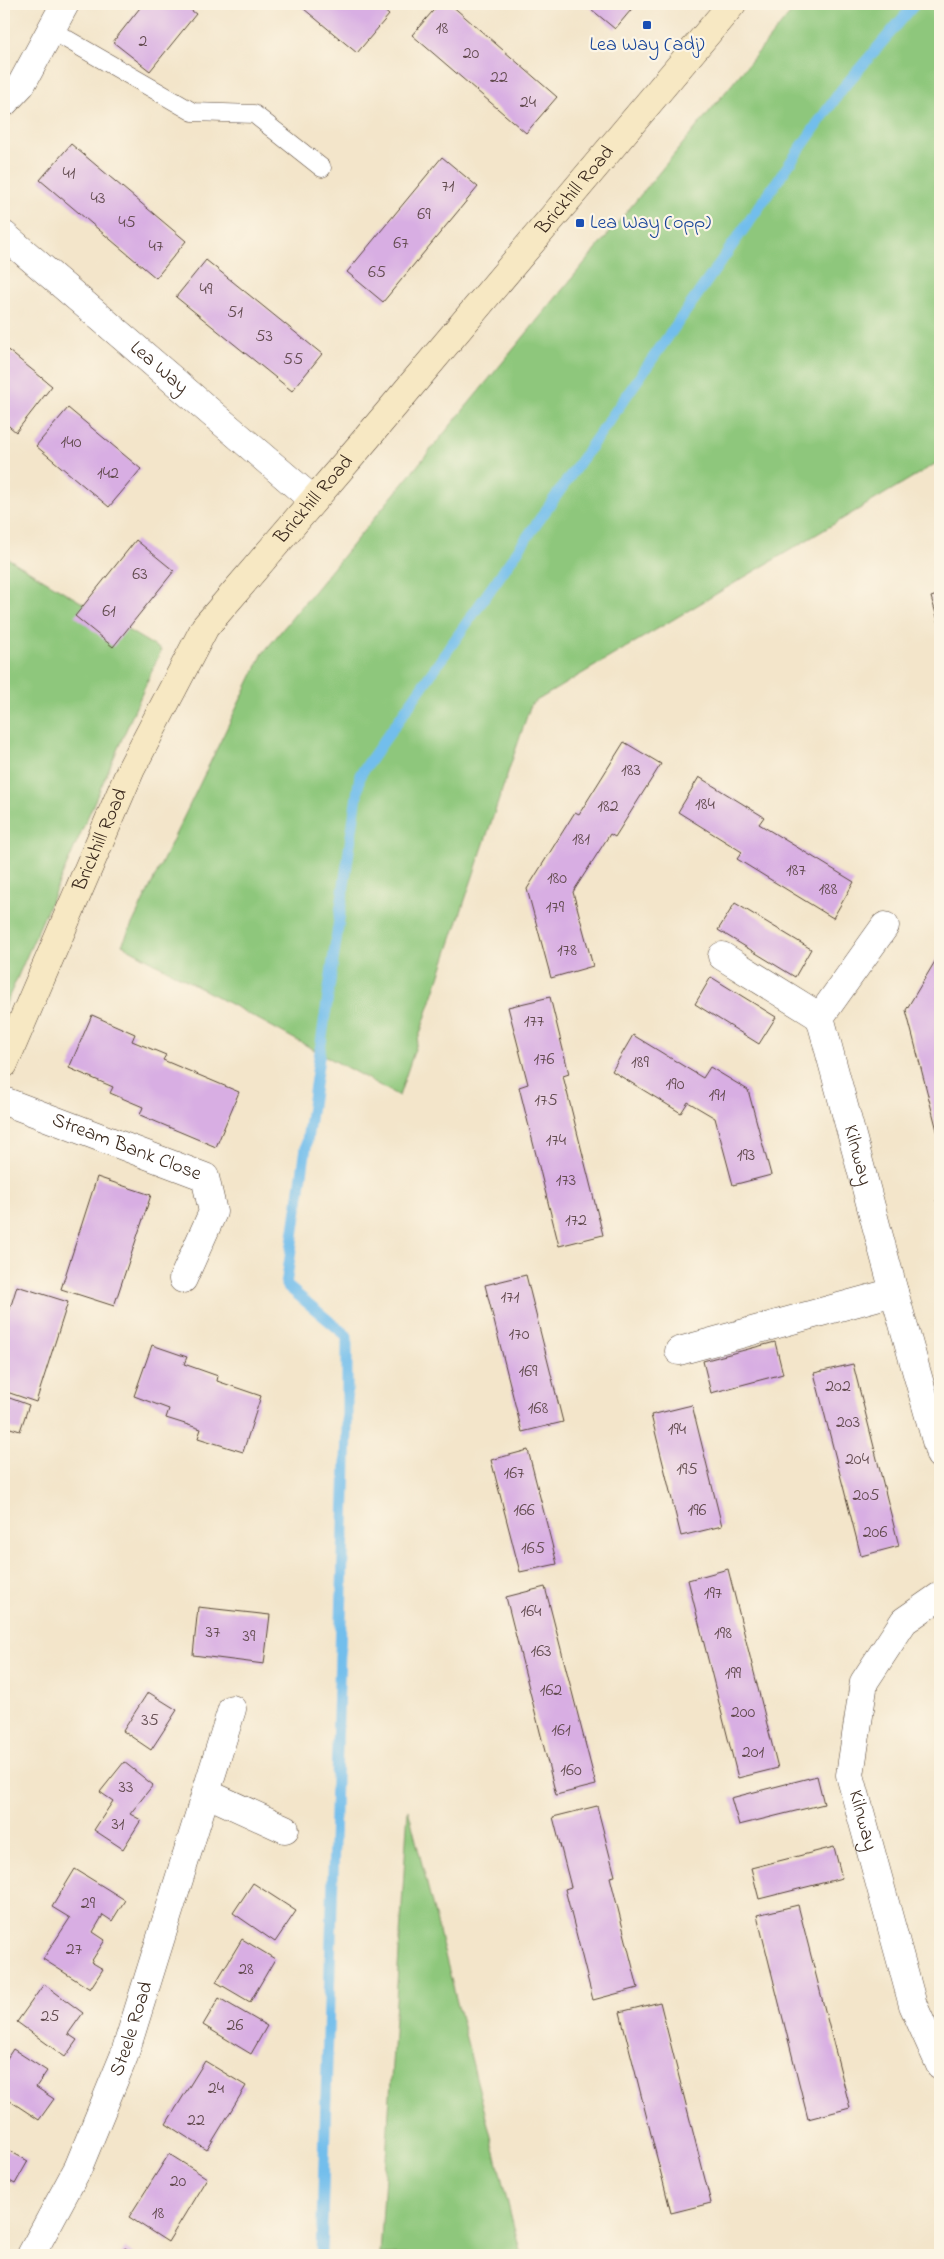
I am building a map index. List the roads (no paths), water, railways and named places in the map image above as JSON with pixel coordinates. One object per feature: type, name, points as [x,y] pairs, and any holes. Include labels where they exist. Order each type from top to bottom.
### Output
[{"type":"street","points":[[4,103],[21,85],[65,4]]},
{"type":"street","name":"Brickhill Road","points":[[4,1064],[131,769],[205,627],[732,4]]},
{"type":"street","name":"Lea Way","points":[[4,235],[313,500]]},
{"type":"street","points":[[722,956],[820,1017],[885,926]]},
{"type":"street","name":"Kilnway","points":[[820,1017],[940,1455]]},
{"type":"street","name":"Stream Bank Close","points":[[4,1101],[204,1177],[213,1212],[183,1279]]},
{"type":"street","points":[[678,1350],[894,1292]]},
{"type":"street","name":"Kilnway","points":[[940,1596],[904,1621],[864,1682],[850,1775],[913,2004],[940,2065]]},
{"type":"street","name":"Steele Road","points":[[31,2255],[78,2168],[124,2056],[232,1708]]},
{"type":"street","points":[[206,1793],[285,1829]]},
{"type":"lane","points":[[51,30],[193,112],[254,114],[322,168]]},
{"type":"waterway","points":[[321,2255],[347,1431],[347,1336],[286,1285],[360,775],[842,89],[915,4]]},
{"type":"place","name":"Lea Way (adj)","points":[[647,25]]},
{"type":"place","name":"Lea Way (opp)","points":[[580,223]]}]
